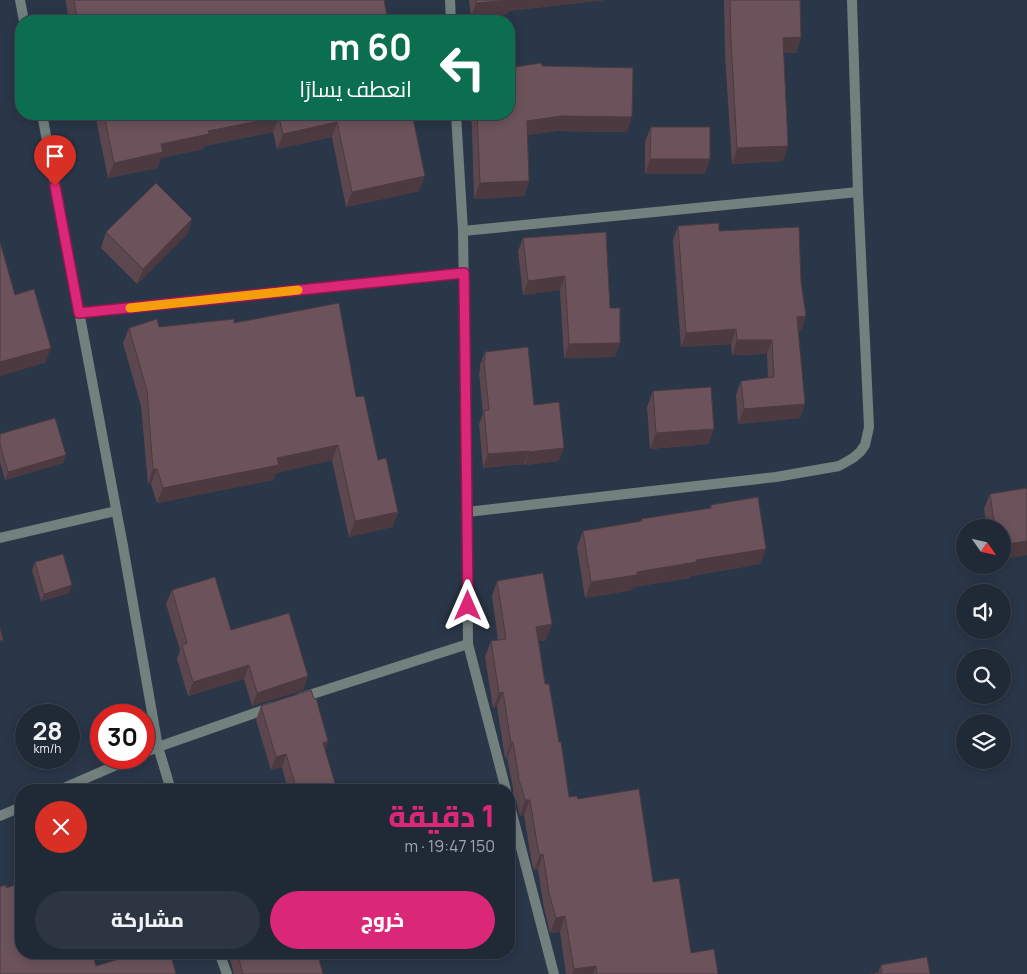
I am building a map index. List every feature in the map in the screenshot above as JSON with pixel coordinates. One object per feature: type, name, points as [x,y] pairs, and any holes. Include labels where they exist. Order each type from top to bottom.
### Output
[{"type":"street","points":[[20,0],[23,15]]},
{"type":"street","points":[[450,0],[451,15]]},
{"type":"street","points":[[467,512],[776,477],[839,466],[860,452],[865,445],[869,427],[858,192],[852,0]]},
{"type":"street","points":[[43,120],[158,747],[168,784]]},
{"type":"street","points":[[456,120],[464,273],[468,644],[504,784]]},
{"type":"street","points":[[463,231],[858,192]]},
{"type":"street","points":[[79,313],[464,273]]},
{"type":"street","points":[[0,538],[116,511]]},
{"type":"street","points":[[155,748],[287,702],[468,644]]},
{"type":"street","points":[[74,784],[108,769]]},
{"type":"street","points":[[0,816],[15,810]]},
{"type":"street","points":[[515,825],[554,974]]},
{"type":"street","points":[[222,959],[227,974]]},
{"type":"building","points":[[74,0],[384,0],[387,15],[76,15]]},
{"type":"building","points":[[476,0],[509,0],[476,3]]},
{"type":"building","points":[[730,0],[800,0],[801,37],[783,38],[788,146],[737,148]]},
{"type":"building","points":[[541,63],[542,66],[633,68],[632,117],[561,116],[527,121],[529,181],[480,183],[477,120],[515,120],[515,67]]},
{"type":"building","points":[[105,120],[264,120],[208,131],[209,134],[161,144],[163,152],[114,163]]},
{"type":"building","points":[[280,120],[413,120],[425,176],[352,192],[337,122],[283,134]]},
{"type":"building","points":[[651,127],[710,127],[710,159],[650,159]]},
{"type":"building","points":[[156,183],[192,219],[143,269],[106,232]]},
{"type":"building","points":[[719,223],[719,231],[799,227],[801,282],[806,316],[797,317],[805,404],[744,409],[741,381],[774,377],[772,340],[737,340],[736,329],[686,333],[678,226]]},
{"type":"building","points":[[606,232],[610,308],[620,308],[620,343],[569,344],[565,276],[528,281],[523,238]]},
{"type":"building","points":[[0,242],[15,295],[34,289],[51,348],[0,362]]},
{"type":"building","points":[[339,303],[356,397],[364,396],[378,460],[386,458],[398,512],[355,521],[338,445],[277,458],[279,465],[163,488],[157,469],[153,469],[147,391],[129,328],[157,319],[159,327],[234,319],[234,323]]},
{"type":"building","points":[[528,347],[534,405],[559,402],[564,448],[488,454],[484,411],[489,410],[484,360],[485,352]]},
{"type":"building","points":[[711,387],[714,429],[656,433],[653,391]]},
{"type":"building","points":[[55,418],[66,455],[8,472],[0,445],[0,434]]},
{"type":"building","points":[[1027,488],[1027,541],[1011,544],[1011,519],[994,519],[990,494]]},
{"type":"building","points":[[758,497],[766,549],[696,560],[696,562],[637,572],[637,575],[591,582],[583,531],[642,521],[641,519],[711,508],[711,505]]},
{"type":"building","points":[[63,554],[72,585],[44,594],[35,562]]},
{"type":"building","points":[[543,573],[552,624],[536,627],[545,684],[549,684],[559,742],[561,742],[569,797],[577,796],[578,799],[639,789],[653,882],[679,878],[691,953],[714,949],[718,974],[597,974],[596,966],[574,969],[565,916],[556,918],[549,893],[543,854],[540,855],[538,849],[530,800],[525,800],[519,781],[503,692],[499,693],[491,641],[506,639],[497,581]]},
{"type":"building","points":[[215,577],[231,630],[289,613],[308,676],[257,693],[249,665],[193,682],[182,645],[187,643],[172,590]]},
{"type":"building","points":[[0,628],[3,640],[0,641]]},
{"type":"building","points":[[311,690],[314,699],[316,698],[328,741],[323,743],[335,784],[295,784],[286,754],[276,757],[261,706]]},
{"type":"building","points":[[6,885],[6,888],[15,885],[15,959],[94,959],[96,966],[119,959],[172,959],[176,974],[0,974],[0,887]]},
{"type":"building","points":[[927,957],[930,974],[871,974],[882,972],[881,965]]},
{"type":"building","points":[[239,959],[319,959],[323,974],[243,974]]},
{"type":"slow traffic","points":[[130,308],[298,290]]},
{"type":"route","points":[[55,186],[79,313],[464,273],[468,606]]}]
